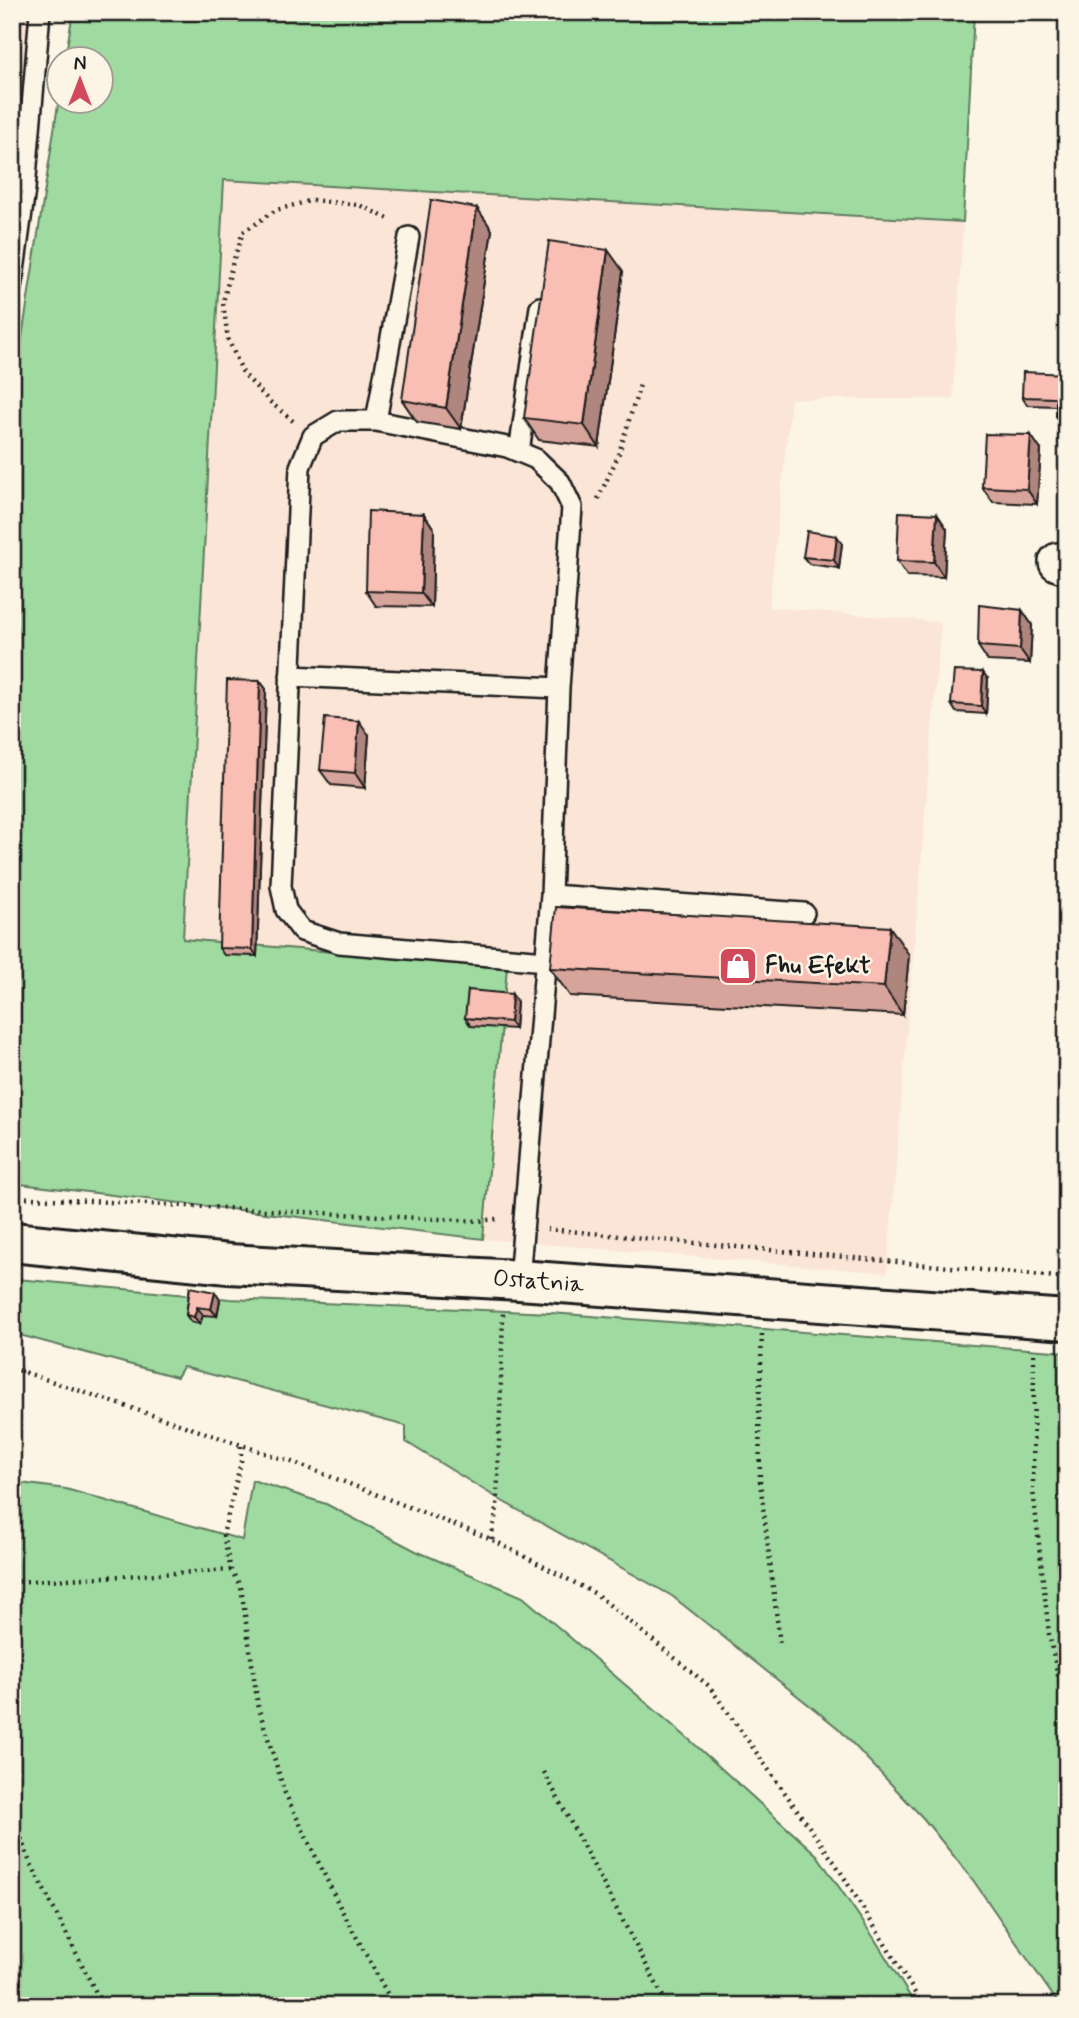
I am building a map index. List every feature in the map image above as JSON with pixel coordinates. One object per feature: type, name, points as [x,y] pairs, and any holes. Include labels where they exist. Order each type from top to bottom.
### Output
[{"type":"street","name":"Ostatnia","points":[[12,1242],[511,1295],[1067,1320]]},
{"type":"lane","points":[[12,286],[25,189],[40,12]]},
{"type":"lane","points":[[376,421],[409,237]]},
{"type":"lane","points":[[519,452],[540,307]]},
{"type":"lane","points":[[511,1295],[545,961],[551,895],[559,688],[572,507],[560,482],[536,459],[507,447],[376,421],[338,421],[313,436],[300,467],[281,886],[286,910],[302,931],[340,943],[545,961]]},
{"type":"lane","points":[[290,676],[559,688]]},
{"type":"lane","points":[[551,895],[804,913]]},
{"type":"path","points":[[313,436],[269,401],[243,373],[228,339],[223,303],[243,232],[276,210],[313,200],[359,205],[394,221],[409,237]]},
{"type":"path","points":[[596,503],[618,456],[640,385]]},
{"type":"path","points":[[491,1539],[497,1507],[511,1295]]},
{"type":"path","points":[[762,1328],[760,1481],[780,1644]]},
{"type":"path","points":[[1034,1342],[1033,1490],[1049,1634],[1067,1718]]},
{"type":"path","points":[[12,1368],[292,1462],[491,1539],[596,1594],[709,1686],[837,1866],[923,2006]]},
{"type":"path","points":[[241,1446],[240,1462],[223,1535],[231,1570],[241,1587],[258,1706],[285,1793],[340,1908],[394,2006]]},
{"type":"path","points":[[12,1582],[231,1570]]},
{"type":"path","points":[[544,1772],[668,2006]]},
{"type":"path","points":[[12,1812],[29,1860],[103,2006]]},
{"type":"shaded area","points":[[12,12],[50,12],[37,195],[12,356]]},
{"type":"shaded area","points":[[223,180],[963,222],[953,399],[791,399],[769,607],[941,622],[887,1273],[483,1239],[507,967],[183,939]]},
{"type":"green space","points":[[73,12],[974,12],[963,222],[224,180],[183,939],[507,967],[483,1239],[12,1183],[12,402],[56,116],[116,116],[116,46],[67,46]]},
{"type":"green space","points":[[12,1277],[230,1299],[551,1313],[1067,1352],[1067,2006],[1060,2006],[973,1880],[924,1819],[838,1728],[672,1596],[502,1501],[406,1442],[406,1426],[183,1367],[177,1377],[12,1333]]},
{"type":"green space","points":[[252,1480],[326,1504],[416,1551],[523,1597],[692,1742],[817,1855],[874,1938],[916,2006],[12,2006],[12,1482],[66,1489],[242,1540]]},
{"type":"building","points":[[431,200],[477,208],[446,408],[402,400]]},
{"type":"building","points":[[549,241],[608,250],[584,425],[524,418]]},
{"type":"building","points":[[1023,372],[1067,374],[1067,416],[1056,416],[1056,398],[1022,397]]},
{"type":"building","points":[[985,434],[1031,435],[1027,489],[982,487]]},
{"type":"building","points":[[368,511],[424,514],[421,593],[366,591]]},
{"type":"building","points":[[899,512],[937,514],[934,562],[897,561]]},
{"type":"building","points":[[807,531],[837,536],[834,560],[803,557]]},
{"type":"building","points":[[979,605],[1022,610],[1020,649],[978,646]]},
{"type":"building","points":[[1067,605],[1067,657],[1066,657]]},
{"type":"building","points":[[954,671],[983,672],[981,706],[951,704]]},
{"type":"building","points":[[227,680],[260,681],[252,949],[219,948]]},
{"type":"building","points":[[325,718],[359,721],[355,773],[320,770]]},
{"type":"building","points":[[556,907],[890,927],[884,987],[550,968]]},
{"type":"building","points":[[468,990],[512,994],[510,1022],[465,1018]]},
{"type":"building","points":[[190,1287],[215,1292],[211,1309],[197,1307],[194,1317],[186,1315]]},
{"type":"place","name":"Fhu Efekt","points":[[738,966]]}]
